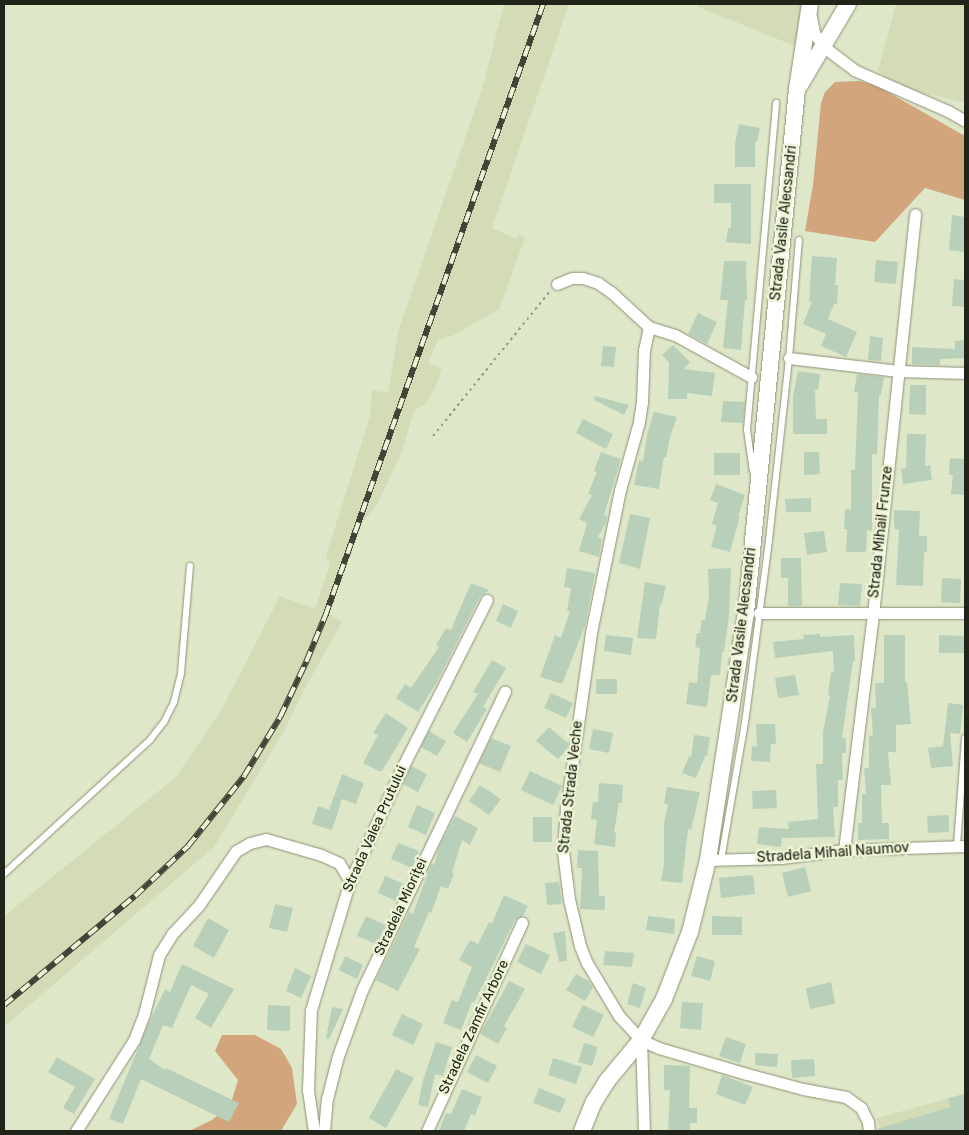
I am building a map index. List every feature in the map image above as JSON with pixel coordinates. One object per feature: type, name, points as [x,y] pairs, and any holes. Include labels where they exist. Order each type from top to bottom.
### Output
[{"type":"main road","points":[[798,89],[848,4]]},
{"type":"main road","name":"Strada Vasile Alecsandri","points":[[582,1131],[594,1102],[607,1081],[641,1040],[664,999],[677,969],[715,860],[746,613],[798,89],[809,7]]},
{"type":"street","points":[[809,7],[814,33],[824,47],[854,70],[948,111],[965,121]]},
{"type":"street","name":"Strada Mihail Frunze","points":[[844,850],[873,615],[915,214]]},
{"type":"street","points":[[557,284],[572,278],[583,278],[598,283],[611,292],[649,327],[675,335],[751,377]]},
{"type":"street","name":"Strada Strada Veche","points":[[649,327],[644,350],[642,402],[620,490],[590,633],[566,808],[563,850],[569,900],[583,954],[619,1016],[641,1040],[667,1051],[802,1089],[835,1093],[854,1102],[861,1108],[868,1122],[869,1131]]},
{"type":"street","points":[[789,358],[898,371],[965,373]]},
{"type":"street","name":"Strada Valea Prutului","points":[[314,1131],[308,1090],[311,1010],[350,880],[403,766],[487,600]]},
{"type":"street","points":[[759,613],[965,614]]},
{"type":"street","name":"Stradela Mioriței","points":[[324,1131],[327,1099],[338,1056],[362,990],[505,691]]},
{"type":"street","points":[[76,1131],[134,1040],[144,1014],[159,955],[172,934],[199,904],[236,851],[250,842],[266,839],[321,855],[338,863],[350,880]]},
{"type":"street","name":"Stradela Mihail Naumov","points":[[715,860],[781,858],[844,850],[961,846]]},
{"type":"street","name":"Stradela Zamfir Arbore","points":[[427,1131],[522,923]]},
{"type":"street","points":[[641,1040],[644,1131]]},
{"type":"lane","points":[[757,502],[747,430],[776,104]]},
{"type":"lane","points":[[715,860],[745,723],[789,358],[799,240]]},
{"type":"lane","points":[[4,874],[150,740],[164,722],[174,702],[181,672],[190,566]]},
{"type":"lane","name":"Stradela Mihail Naumov","points":[[961,846],[965,738]]},
{"type":"path","points":[[433,436],[557,284]]},
{"type":"shaded area","points":[[504,4],[569,4],[492,228],[517,239],[518,235],[525,238],[499,309],[454,335],[438,340],[428,363],[442,369],[435,388],[425,404],[414,411],[402,452],[378,503],[364,520],[329,614],[342,622],[306,686],[284,731],[214,847],[4,1027],[4,916],[176,777],[222,709],[280,596],[315,609],[330,564],[326,556],[370,416],[372,390],[388,393],[398,332],[483,86]]},
{"type":"shaded area","points":[[699,4],[803,4],[795,46],[698,7]]},
{"type":"shaded area","points":[[896,4],[965,4],[965,103],[904,88],[878,71]]},
{"type":"shaded area","points":[[859,81],[877,86],[965,136],[965,200],[925,188],[875,242],[805,231],[813,185],[821,103],[825,92],[835,82]]},
{"type":"shaded area","points":[[222,1035],[255,1035],[281,1049],[292,1068],[297,1104],[281,1131],[189,1131],[212,1120],[230,1106],[238,1080],[215,1051]]},
{"type":"shaded area","points":[[965,1094],[965,1131],[881,1131],[877,1118]]},
{"type":"building","points":[[739,124],[760,128],[757,142],[755,141],[755,167],[735,167],[735,144]]},
{"type":"building","points":[[714,184],[751,184],[751,244],[726,242],[728,228],[731,228],[731,203],[714,203]]},
{"type":"building","points":[[952,215],[965,217],[965,252],[949,250]]},
{"type":"building","points":[[812,256],[837,258],[835,285],[838,285],[837,304],[834,304],[828,319],[857,332],[846,357],[821,346],[826,334],[803,324],[812,302],[809,302]]},
{"type":"building","points":[[876,260],[898,262],[896,284],[874,282]]},
{"type":"building","points":[[724,261],[746,261],[747,300],[745,300],[741,350],[723,348],[728,300],[720,300]]},
{"type":"building","points":[[954,279],[965,280],[965,307],[952,306]]},
{"type":"building","points":[[698,313],[717,322],[707,344],[688,334]]},
{"type":"building","points":[[870,336],[883,338],[881,361],[868,360]]},
{"type":"building","points":[[965,340],[965,358],[940,359],[940,365],[912,364],[912,347],[955,349],[955,341]]},
{"type":"building","points":[[673,345],[690,362],[684,369],[715,373],[712,396],[687,393],[687,399],[668,399],[669,362],[662,355]]},
{"type":"building","points":[[603,346],[616,347],[614,367],[601,366]]},
{"type":"building","points":[[798,371],[820,374],[818,390],[815,390],[816,419],[827,419],[827,434],[793,434],[793,396]]},
{"type":"building","points":[[857,374],[884,377],[881,395],[879,395],[877,454],[872,454],[872,531],[867,530],[866,552],[846,552],[847,529],[844,529],[845,509],[851,510],[851,470],[855,470],[858,392],[854,392]]},
{"type":"building","points":[[910,385],[926,385],[926,415],[909,414]]},
{"type":"building","points":[[595,396],[629,405],[624,415],[594,400]]},
{"type":"building","points":[[723,401],[745,402],[743,423],[721,422]]},
{"type":"building","points":[[654,412],[677,417],[670,437],[666,458],[664,457],[659,489],[634,485],[639,460],[643,461],[647,435]]},
{"type":"building","points":[[583,419],[613,434],[606,449],[576,433]]},
{"type":"building","points":[[907,434],[926,434],[925,466],[930,465],[932,480],[903,484],[901,469],[906,468]]},
{"type":"building","points":[[601,452],[621,459],[604,515],[607,516],[606,523],[598,537],[602,539],[599,557],[579,551],[587,523],[579,519],[592,495],[588,494],[597,472],[594,471]]},
{"type":"building","points":[[804,452],[819,452],[820,474],[804,475]]},
{"type":"building","points":[[714,453],[740,453],[740,475],[714,475]]},
{"type":"building","points":[[950,458],[965,459],[965,495],[951,494],[953,475],[949,475]]},
{"type":"building","points":[[716,484],[745,495],[730,552],[711,547],[717,526],[712,524],[718,503],[710,500]]},
{"type":"building","points":[[811,498],[811,512],[786,512],[785,499]]},
{"type":"building","points":[[894,510],[920,511],[919,536],[927,536],[927,552],[924,552],[923,586],[896,585],[899,530],[894,529]]},
{"type":"building","points":[[630,514],[650,518],[640,569],[619,563]]},
{"type":"building","points":[[824,531],[827,552],[807,555],[804,533]]},
{"type":"building","points":[[781,558],[801,558],[802,606],[788,606],[788,578],[781,578]]},
{"type":"building","points":[[567,568],[595,573],[585,626],[562,684],[540,677],[555,635],[561,638],[570,611],[567,610],[571,588],[564,587]]},
{"type":"building","points":[[731,568],[729,616],[720,675],[711,675],[707,707],[686,704],[689,682],[697,683],[700,648],[695,647],[697,633],[700,633],[702,620],[705,620],[709,596],[708,569]]},
{"type":"building","points":[[942,578],[961,579],[960,603],[941,602]]},
{"type":"building","points":[[645,582],[666,586],[662,604],[660,604],[656,639],[637,638]]},
{"type":"building","points":[[471,583],[489,590],[480,597],[437,682],[418,712],[396,698],[405,684],[411,688],[439,647],[436,645],[446,628],[451,630]]},
{"type":"building","points":[[840,583],[862,584],[860,606],[838,605]]},
{"type":"building","points":[[503,604],[518,611],[511,628],[496,621]]},
{"type":"building","points":[[820,634],[820,637],[854,635],[855,661],[853,661],[842,738],[846,738],[846,753],[842,753],[843,780],[838,780],[838,807],[833,807],[835,837],[782,838],[781,847],[757,844],[759,827],[789,829],[788,822],[818,819],[816,764],[823,764],[823,732],[830,696],[828,695],[831,672],[834,672],[833,651],[775,658],[773,642],[804,639],[803,635]]},
{"type":"building","points":[[606,635],[633,638],[631,655],[604,651]]},
{"type":"building","points":[[884,635],[905,635],[905,682],[907,682],[911,724],[896,725],[896,752],[888,752],[891,785],[881,785],[882,823],[889,823],[889,839],[858,840],[858,823],[862,823],[862,794],[866,794],[864,768],[869,768],[869,736],[873,736],[871,708],[876,708],[875,683],[884,683]]},
{"type":"building","points":[[939,635],[964,636],[964,653],[939,653]]},
{"type":"building","points":[[492,660],[506,668],[483,707],[487,709],[467,742],[453,733],[478,694],[473,692]]},
{"type":"building","points":[[795,675],[799,695],[778,698],[775,678]]},
{"type":"building","points":[[596,679],[617,679],[617,694],[596,694]]},
{"type":"building","points":[[551,693],[573,703],[566,718],[544,708]]},
{"type":"building","points":[[948,703],[963,705],[960,734],[950,733],[953,766],[931,768],[928,748],[943,746]]},
{"type":"building","points":[[386,713],[408,728],[382,771],[379,771],[363,763],[378,735],[373,733]]},
{"type":"building","points":[[756,724],[775,724],[776,744],[771,744],[770,762],[751,761],[752,746],[757,747]]},
{"type":"building","points":[[549,727],[568,743],[567,749],[558,759],[536,741]]},
{"type":"building","points":[[593,729],[613,733],[609,753],[589,749]]},
{"type":"building","points":[[429,731],[446,741],[437,756],[421,747]]},
{"type":"building","points":[[694,735],[710,737],[707,756],[705,756],[696,778],[682,773],[689,756],[691,757]]},
{"type":"building","points":[[491,738],[511,746],[500,772],[479,763]]},
{"type":"building","points":[[411,766],[427,774],[418,792],[403,784]]},
{"type":"building","points":[[530,771],[562,786],[553,805],[521,790]]},
{"type":"building","points":[[342,774],[364,783],[356,804],[342,799],[332,830],[312,824],[318,806],[329,810]]},
{"type":"building","points":[[599,783],[623,785],[622,803],[619,803],[614,832],[616,832],[615,847],[594,844],[597,820],[591,819],[593,802],[598,802]]},
{"type":"building","points":[[480,785],[501,799],[489,815],[469,801]]},
{"type":"building","points":[[667,787],[700,792],[691,830],[688,829],[682,883],[661,881],[664,864],[664,824],[668,804],[664,804]]},
{"type":"building","points":[[776,790],[777,808],[753,809],[752,791]]},
{"type":"building","points":[[417,805],[435,813],[426,835],[408,827]]},
{"type":"building","points":[[949,815],[949,832],[928,833],[927,816]]},
{"type":"building","points":[[455,816],[478,828],[470,845],[462,840],[452,873],[454,874],[448,889],[441,886],[431,913],[429,912],[414,947],[420,949],[398,991],[376,980],[409,912],[413,914],[431,864],[434,865],[440,845]]},
{"type":"building","points":[[533,817],[552,817],[552,842],[533,842]]},
{"type":"building","points":[[398,843],[419,851],[412,868],[391,859]]},
{"type":"building","points":[[578,850],[598,851],[599,896],[605,896],[605,910],[580,909],[582,868],[577,868]]},
{"type":"building","points":[[805,867],[811,891],[788,897],[782,873]]},
{"type":"building","points":[[753,875],[755,894],[721,898],[719,878]]},
{"type":"building","points":[[385,876],[404,884],[396,901],[378,893]]},
{"type":"building","points":[[559,882],[562,904],[547,905],[545,883]]},
{"type":"building","points":[[504,895],[528,906],[523,916],[515,920],[474,1003],[472,1002],[461,1030],[443,1023],[452,1000],[458,1002],[472,967],[459,960],[470,940],[478,944],[489,922],[492,923]]},
{"type":"building","points":[[275,904],[293,908],[287,932],[269,928]]},
{"type":"building","points":[[366,916],[385,925],[376,944],[357,936]]},
{"type":"building","points":[[648,916],[675,919],[674,934],[646,930]]},
{"type":"building","points":[[712,916],[742,917],[742,935],[712,935]]},
{"type":"building","points":[[208,918],[229,930],[214,958],[193,946]]},
{"type":"building","points":[[565,931],[567,961],[559,962],[553,933]]},
{"type":"building","points":[[526,944],[550,955],[541,974],[517,962]]},
{"type":"building","points":[[605,951],[634,953],[632,967],[603,965]]},
{"type":"building","points":[[345,956],[363,965],[357,979],[339,970]]},
{"type":"building","points":[[697,956],[715,961],[710,981],[691,976]]},
{"type":"building","points":[[182,964],[234,989],[211,1028],[195,1018],[209,994],[191,985],[172,1028],[163,1025],[149,1059],[165,1070],[166,1068],[239,1103],[229,1122],[141,1079],[123,1124],[109,1119],[147,1027],[165,989],[170,992]]},
{"type":"building","points":[[295,968],[311,976],[301,998],[286,991]]},
{"type":"building","points":[[576,974],[589,981],[593,987],[585,1001],[566,990]]},
{"type":"building","points":[[509,981],[525,989],[504,1026],[507,1028],[498,1044],[480,1034]]},
{"type":"building","points":[[831,982],[835,1004],[810,1009],[806,988]]},
{"type":"building","points":[[633,983],[646,988],[640,1008],[627,1004]]},
{"type":"building","points":[[682,1002],[703,1003],[701,1030],[680,1028]]},
{"type":"building","points":[[268,1005],[290,1006],[290,1031],[267,1030]]},
{"type":"building","points":[[583,1005],[604,1015],[593,1037],[572,1027]]},
{"type":"building","points":[[332,1007],[343,1009],[329,1039],[326,1038]]},
{"type":"building","points":[[402,1014],[423,1024],[413,1045],[392,1035]]},
{"type":"building","points":[[726,1037],[746,1044],[740,1063],[719,1056]]},
{"type":"building","points":[[436,1042],[452,1047],[443,1076],[435,1074],[428,1107],[418,1105],[423,1080]]},
{"type":"building","points":[[584,1043],[598,1047],[592,1066],[578,1062]]},
{"type":"building","points":[[755,1053],[778,1054],[777,1067],[755,1065]]},
{"type":"building","points":[[476,1055],[497,1066],[488,1083],[467,1072]]},
{"type":"building","points":[[57,1057],[95,1079],[74,1114],[63,1108],[75,1087],[48,1072]]},
{"type":"building","points":[[553,1058],[582,1067],[576,1084],[548,1075]]},
{"type":"building","points":[[814,1059],[815,1076],[792,1078],[791,1060]]},
{"type":"building","points":[[664,1065],[690,1066],[689,1108],[697,1108],[697,1123],[690,1123],[690,1131],[668,1131],[670,1090],[664,1090]]},
{"type":"building","points":[[396,1069],[414,1078],[386,1128],[369,1118]]},
{"type":"building","points":[[722,1075],[753,1087],[745,1105],[716,1094]]},
{"type":"building","points":[[539,1088],[566,1099],[560,1113],[533,1103]]},
{"type":"building","points":[[462,1089],[482,1097],[475,1115],[471,1114],[464,1131],[439,1131],[446,1113],[451,1114]]},
{"type":"building","points":[[965,1094],[965,1131],[878,1131],[877,1129],[950,1107],[948,1098]]},
{"type":"railway","points":[[4,1005],[135,896],[188,846],[244,776],[280,717],[325,616],[543,4]]}]
